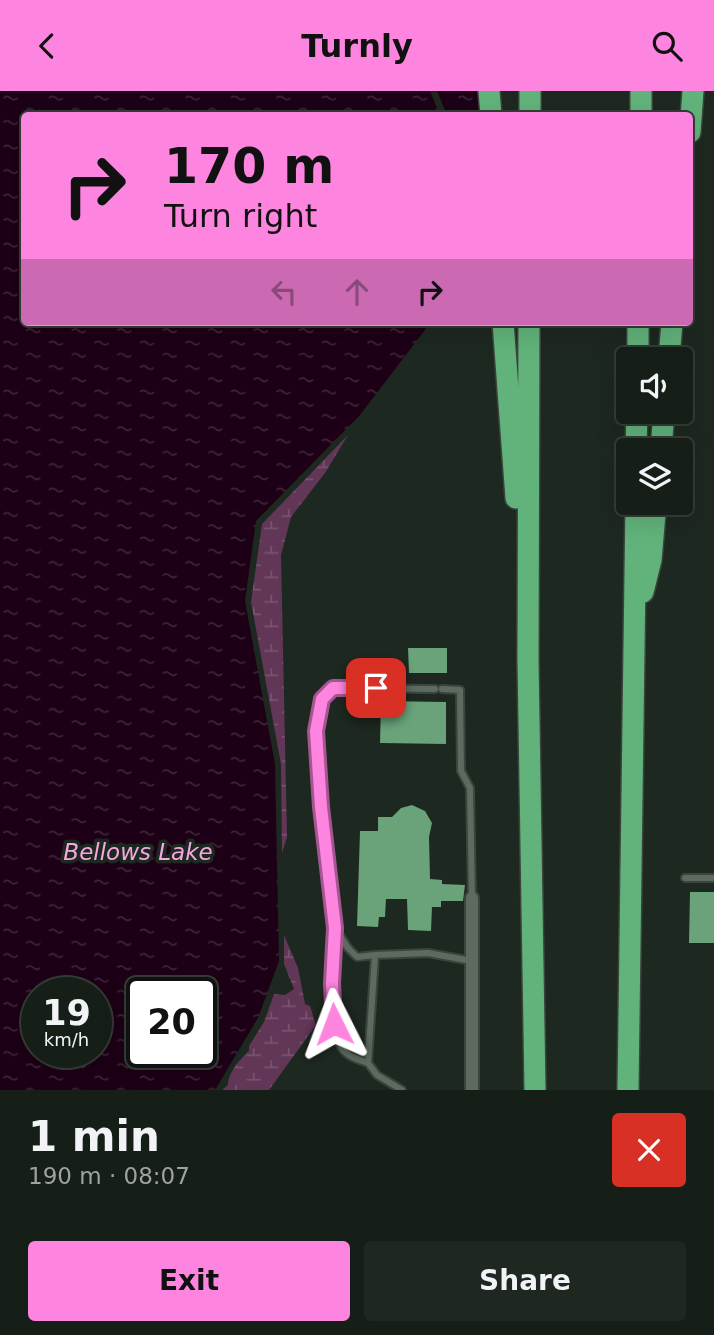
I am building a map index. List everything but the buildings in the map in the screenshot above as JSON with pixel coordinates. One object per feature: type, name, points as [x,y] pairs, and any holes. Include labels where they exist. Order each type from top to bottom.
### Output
[{"type":"highway","points":[[489,91],[491,112]]},
{"type":"highway","points":[[530,91],[530,112]]},
{"type":"highway","points":[[641,91],[641,112]]},
{"type":"highway","points":[[691,112],[693,91]]},
{"type":"highway","points":[[503,326],[528,660]]},
{"type":"highway","points":[[529,326],[528,660],[535,1090]]},
{"type":"highway","points":[[638,326],[638,347]]},
{"type":"highway","points":[[670,347],[672,326]]},
{"type":"highway","points":[[628,1090],[636,515]]},
{"type":"highway","points":[[634,632],[651,560],[655,515]]},
{"type":"street","points":[[472,898],[472,1090]]},
{"type":"lane","points":[[402,1090],[377,1075],[368,1063],[349,1056],[340,1047],[334,1024],[332,983],[335,928],[321,807],[316,731],[322,699],[333,688],[460,689],[461,771],[470,788],[472,898]]},
{"type":"lane","points":[[685,878],[714,878]]},
{"type":"lane","points":[[335,928],[357,957],[428,953],[472,961]]},
{"type":"lane","points":[[368,1063],[374,955]]},
{"type":"green space","points":[[348,435],[325,473],[291,517],[281,555],[287,837],[282,853],[281,764],[251,602],[262,524]]},
{"type":"green space","points":[[284,935],[298,968],[305,1004],[310,1006],[316,1025],[269,1090],[222,1090],[228,1085],[235,1067],[249,1051],[274,994],[285,995],[294,989],[284,964]]},
{"type":"water","name":"Bellows Lake","points":[[0,91],[430,91],[439,112],[21,112],[21,326],[428,326],[360,415],[256,521],[245,601],[275,764],[279,961],[258,1018],[215,1090],[0,1090]]},
{"type":"water","points":[[437,91],[482,91],[483,112],[446,112]]},
{"type":"route","points":[[334,1024],[332,983],[335,928],[321,807],[316,731],[322,699],[333,688],[376,688]]}]
